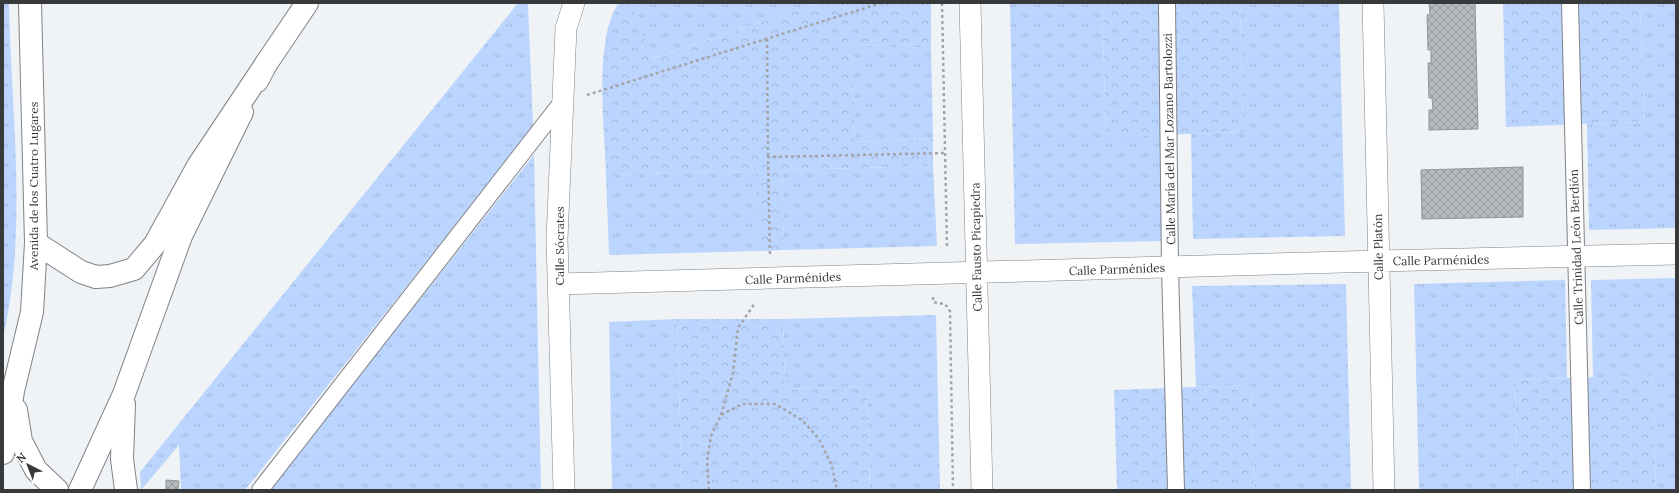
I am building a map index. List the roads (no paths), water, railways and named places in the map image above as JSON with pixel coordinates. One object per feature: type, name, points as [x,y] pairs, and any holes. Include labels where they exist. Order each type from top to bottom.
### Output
[{"type":"main road","name":"Avenida de los Cuatro Lugares","points":[[3,453],[13,391],[32,312],[36,243],[30,3]]},
{"type":"main road","points":[[36,243],[81,272],[96,277],[110,276],[134,269],[155,244],[198,166],[307,3]]},
{"type":"main road","points":[[80,490],[124,394],[181,236],[266,64]]},
{"type":"main road","name":"Avenida de los Cuatro Lugares","points":[[13,391],[21,441],[36,470],[57,490]]},
{"type":"main road","points":[[124,394],[122,459],[126,490]]},
{"type":"street","name":"Calle Sócrates","points":[[564,490],[557,239],[566,28],[574,3]]},
{"type":"street","name":"Calle Fausto Picapiedra","points":[[970,3],[982,490]]},
{"type":"street","name":"Calle María del Mar Lozano Bartolozzi","points":[[1167,3],[1170,268],[1176,490]]},
{"type":"street","name":"Calle Platón","points":[[1373,3],[1384,490]]},
{"type":"street","name":"Calle Trinidad León Berdión","points":[[1570,3],[1582,490]]},
{"type":"street","points":[[260,490],[562,102]]},
{"type":"street","name":"Calle Parménides","points":[[559,284],[1676,254]]}]
